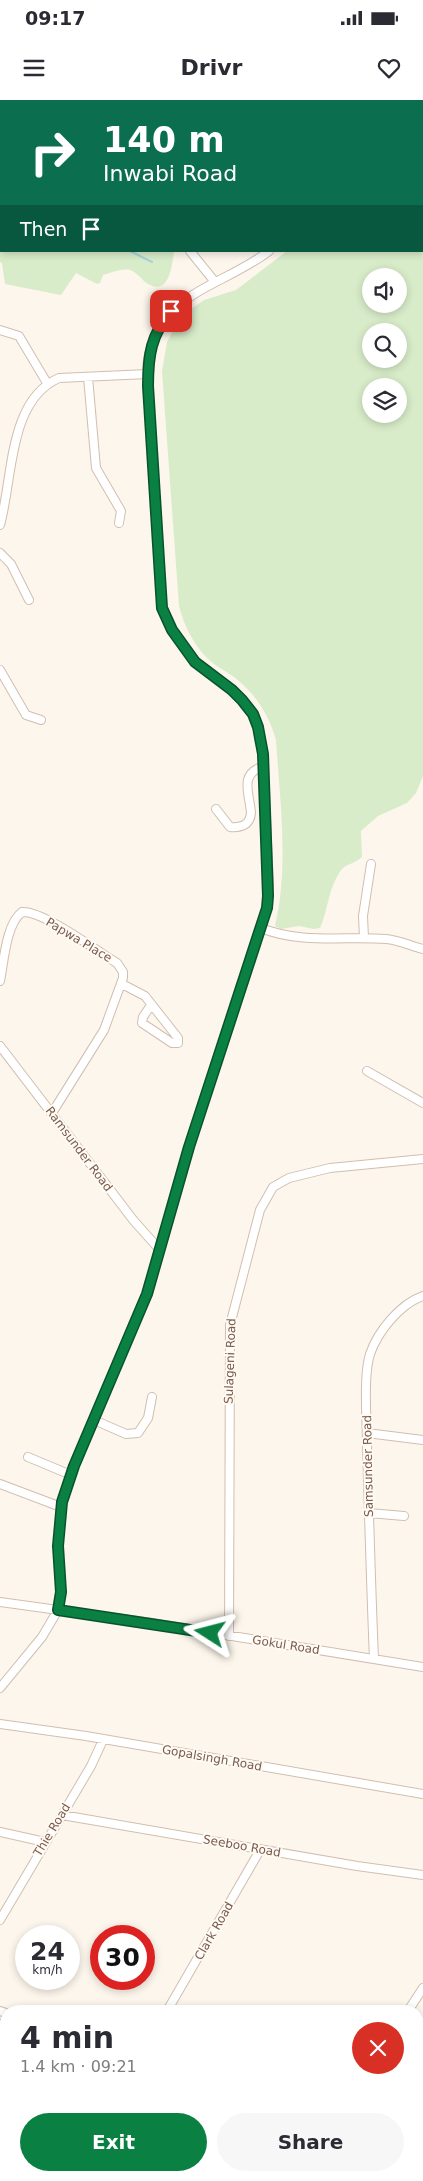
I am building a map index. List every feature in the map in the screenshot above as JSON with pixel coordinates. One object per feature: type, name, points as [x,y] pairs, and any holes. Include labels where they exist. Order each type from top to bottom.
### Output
[{"type":"street","points":[[191,252],[216,282]]},
{"type":"street","points":[[0,1688],[42,1637],[58,1610],[61,1592],[58,1562],[61,1507],[71,1475],[137,1318],[160,1250],[189,1147],[267,908],[268,891],[262,739],[253,714],[232,690],[195,662],[172,630],[164,613],[160,594],[148,357],[157,332],[166,317],[183,302],[237,272],[267,252]]},
{"type":"street","points":[[0,330],[19,336],[47,383]]},
{"type":"street","points":[[0,525],[20,424],[34,397],[47,383],[59,378],[148,374]]},
{"type":"street","points":[[88,376],[96,468],[121,511],[119,523]]},
{"type":"street","points":[[0,553],[11,564],[29,600]]},
{"type":"street","points":[[0,670],[26,715],[41,720]]},
{"type":"street","points":[[216,809],[230,827],[236,828],[246,823],[251,818],[248,782],[250,773],[264,766]]},
{"type":"street","points":[[364,938],[363,916],[371,864]]},
{"type":"street","name":"Papwa Place","points":[[0,981],[13,920],[22,912],[34,913],[117,963],[123,972],[122,984]]},
{"type":"street","points":[[261,928],[272,933],[301,937],[388,939],[423,949]]},
{"type":"street","points":[[52,1113],[104,1030],[122,984],[145,996],[178,1038],[178,1043],[172,1043],[142,1023],[143,1017],[151,1005]]},
{"type":"street","name":"Ramsunder Road","points":[[0,1046],[134,1221],[160,1250]]},
{"type":"street","points":[[367,1071],[423,1103]]},
{"type":"street","name":"Sulageni Road","points":[[229,1636],[230,1325],[233,1305],[260,1210],[273,1187],[289,1178],[330,1168],[423,1159]]},
{"type":"street","name":"Samsunder Road","points":[[374,1659],[366,1388],[370,1354],[378,1338],[392,1318],[406,1305],[423,1296]]},
{"type":"street","points":[[94,1420],[126,1434],[138,1433],[148,1418],[152,1397]]},
{"type":"street","points":[[367,1433],[423,1440]]},
{"type":"street","points":[[28,1457],[71,1475]]},
{"type":"street","points":[[0,1484],[61,1507]]},
{"type":"street","points":[[369,1513],[404,1516]]},
{"type":"street","name":"Gokul Road","points":[[0,1602],[423,1667]]},
{"type":"street","name":"Gopalsingh Road","points":[[0,1724],[423,1794]]},
{"type":"street","name":"Thie Road","points":[[0,1920],[91,1766],[103,1740]]},
{"type":"street","name":"Seeboo Road","points":[[62,1815],[260,1850],[423,1876]]},
{"type":"street","points":[[0,1832],[45,1842]]},
{"type":"street","name":"Clark Road","points":[[170,2005],[260,1850]]},
{"type":"street","points":[[412,2005],[423,1988]]},
{"type":"green space","points":[[0,252],[174,252],[168,278],[164,284],[159,286],[153,286],[145,282],[130,270],[116,271],[103,275],[100,283],[97,284],[76,273],[61,295],[5,284],[2,263],[0,262]]},
{"type":"green space","points":[[286,252],[423,252],[423,776],[416,793],[407,803],[378,816],[361,831],[362,857],[344,867],[337,876],[320,928],[314,929],[299,926],[281,929],[275,926],[282,880],[283,857],[276,740],[265,713],[255,697],[242,683],[209,660],[201,651],[186,627],[179,606],[162,371],[167,342],[176,325],[188,311],[204,300],[236,290]]},
{"type":"waterway","points":[[132,252],[152,262]]},
{"type":"route","points":[[171,311],[157,332],[148,357],[148,386],[162,608],[172,630],[195,662],[242,700],[253,714],[258,727],[262,739],[268,852],[267,908],[189,1147],[147,1294],[74,1466],[62,1502],[58,1546],[61,1592],[58,1610],[210,1633]]}]
